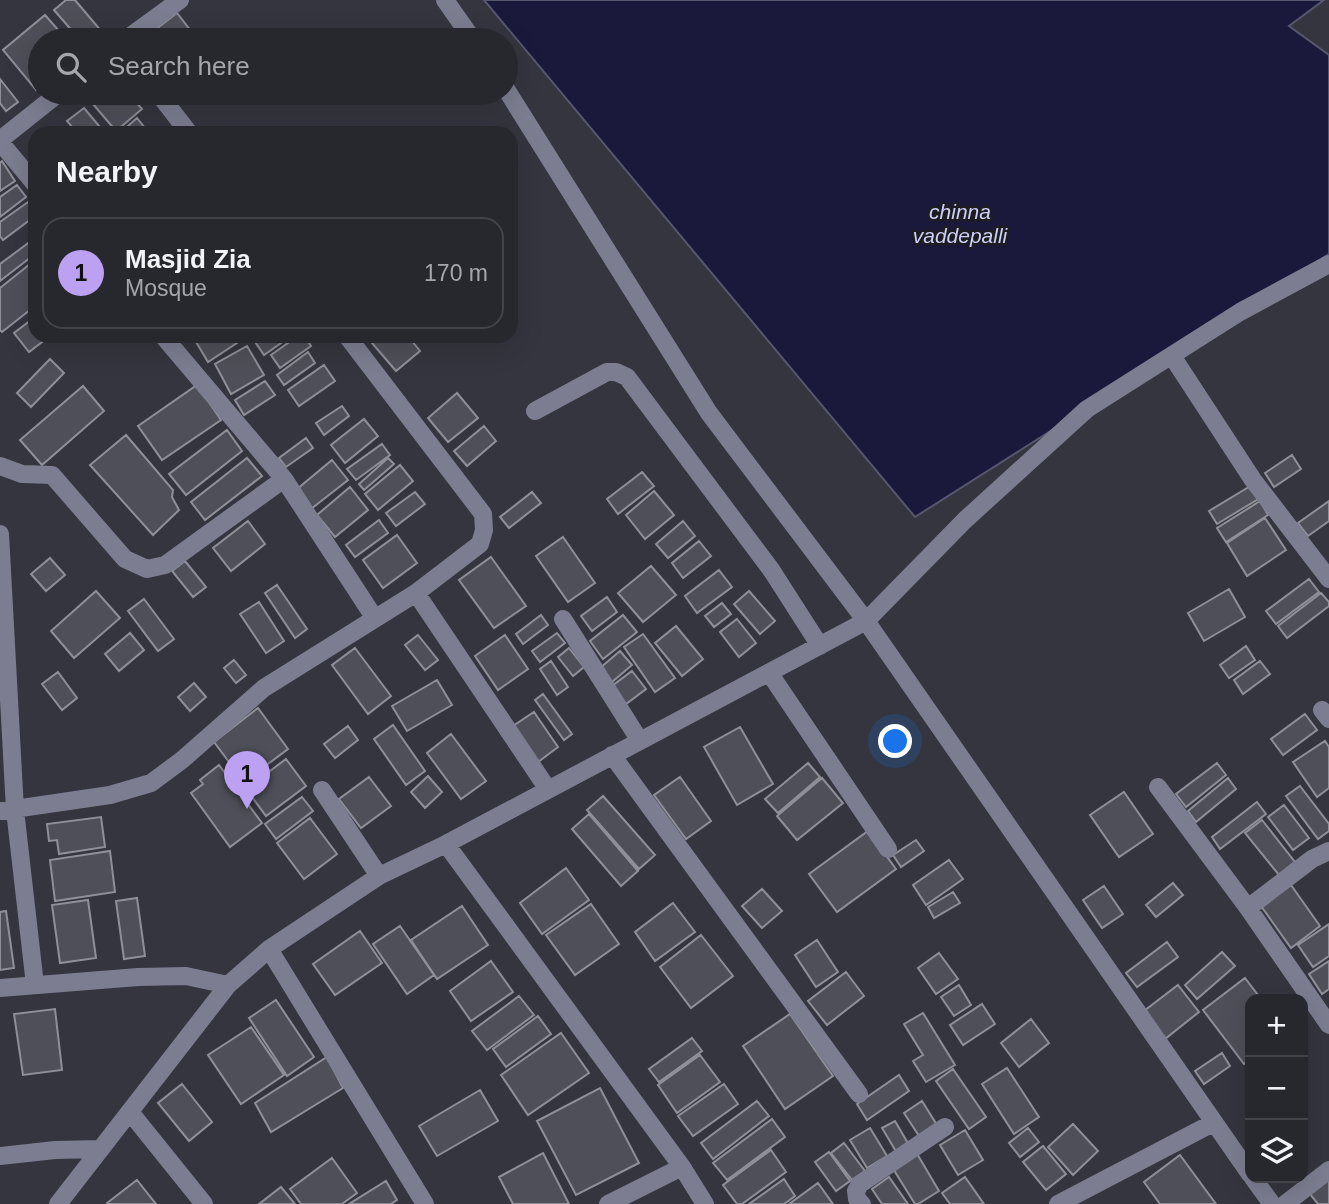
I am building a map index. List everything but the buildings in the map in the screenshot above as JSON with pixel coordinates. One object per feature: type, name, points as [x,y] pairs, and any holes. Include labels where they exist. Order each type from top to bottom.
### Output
[{"type":"street","points":[[142,28],[180,0]]},
{"type":"street","points":[[445,0],[465,28]]},
{"type":"street","points":[[28,175],[0,141],[44,105]]},
{"type":"street","points":[[167,105],[184,126]]},
{"type":"street","points":[[516,105],[709,413],[866,621],[1245,1166]]},
{"type":"street","points":[[58,1204],[228,985],[269,949],[379,876],[446,844],[866,621],[965,520],[1087,409],[1240,312],[1329,264]]},
{"type":"street","points":[[169,343],[284,479],[374,617]]},
{"type":"street","points":[[8,811],[110,795],[151,783],[182,760],[264,688],[416,593],[480,544],[484,530],[483,514],[352,343]]},
{"type":"street","points":[[1172,356],[1253,480],[1329,579]]},
{"type":"street","points":[[535,411],[607,372],[616,372],[627,377],[772,571],[820,646]]},
{"type":"street","points":[[0,466],[22,474],[52,475],[125,559],[146,569],[165,565],[284,479]]},
{"type":"street","points":[[0,534],[8,811],[36,985]]},
{"type":"street","points":[[416,593],[547,788]]},
{"type":"street","points":[[563,619],[640,741]]},
{"type":"street","points":[[770,674],[888,849]]},
{"type":"street","points":[[612,755],[859,1094]]},
{"type":"street","points":[[1158,788],[1248,908],[1329,1025]]},
{"type":"street","points":[[322,790],[379,876]]},
{"type":"street","points":[[446,844],[682,1167],[705,1204]]},
{"type":"street","points":[[1248,908],[1312,859],[1329,850]]},
{"type":"street","points":[[269,949],[425,1204]]},
{"type":"street","points":[[0,988],[138,977],[187,976],[228,985]]},
{"type":"street","points":[[130,1112],[204,1204]]},
{"type":"street","points":[[1058,1204],[1213,1123]]},
{"type":"street","points":[[862,1204],[857,1199],[856,1191],[860,1184],[944,1127]]},
{"type":"street","points":[[0,1156],[55,1150],[101,1149]]},
{"type":"street","points":[[608,1204],[682,1167]]},
{"type":"street","points":[[1285,1204],[1329,1170]]},
{"type":"street","points":[[1257,1183],[1272,1204]]},
{"type":"water","name":"chinna vaddepalli","points":[[484,0],[1324,0],[1289,26],[1329,55],[1329,254],[915,517],[518,41],[518,28],[507,28]]},
{"type":"place","name":"Masjid Zia","points":[[247,809]]}]
